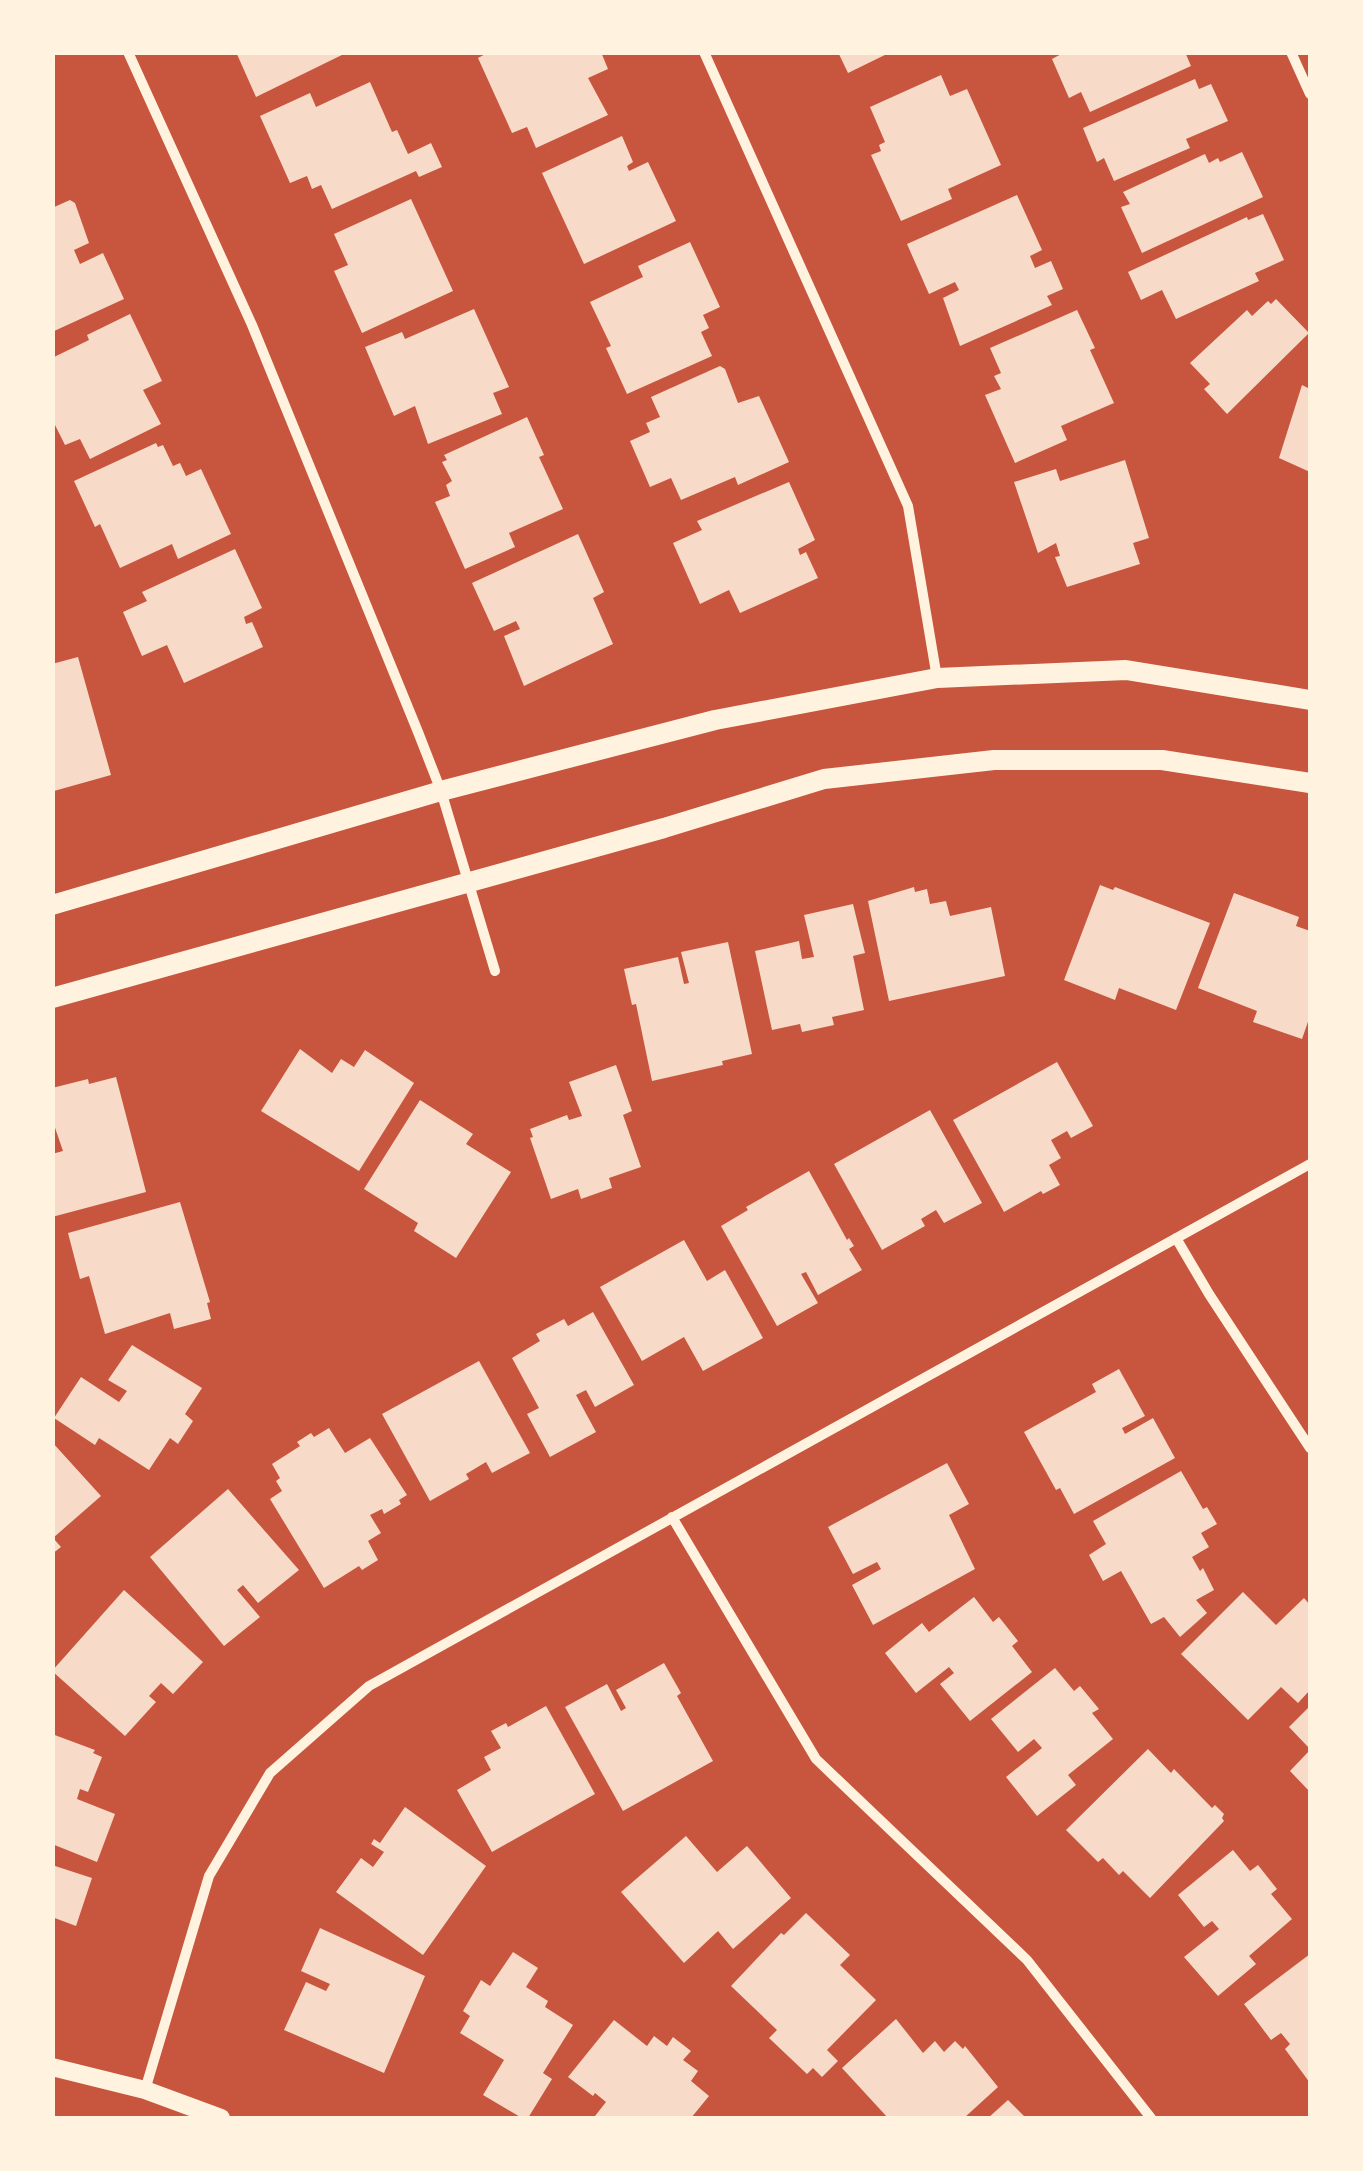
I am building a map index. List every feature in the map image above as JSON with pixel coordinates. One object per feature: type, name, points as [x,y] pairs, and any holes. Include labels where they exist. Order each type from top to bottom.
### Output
[{"type":"main road","points":[[52,905],[441,791],[716,720],[937,678],[1126,670],[1310,700]]},
{"type":"main road","points":[[52,998],[664,828],[824,778],[994,760],[1162,760],[1310,783]]},
{"type":"street","points":[[128,52],[252,324],[441,791],[494,971]]},
{"type":"street","points":[[704,52],[908,506],[937,678]]},
{"type":"street","points":[[1291,52],[1310,94]]},
{"type":"street","points":[[146,2090],[208,1876],[270,1773],[369,1686],[1310,1164]]},
{"type":"street","points":[[1176,1238],[1310,1448]]},
{"type":"street","points":[[672,1517],[816,1760],[1027,1960],[1151,2118]]},
{"type":"street","points":[[52,2066],[146,2090],[221,2118]]},
{"type":"building","points":[[236,52],[348,52],[256,97]]},
{"type":"building","points":[[489,52],[601,52],[608,69],[588,78],[608,115],[536,148],[527,127],[512,133],[478,58]]},
{"type":"building","points":[[838,52],[891,52],[848,73]]},
{"type":"building","points":[[1065,52],[1185,52],[1191,66],[1090,112],[1081,92],[1069,98],[1052,59]]},
{"type":"building","points":[[941,75],[950,96],[967,89],[1001,165],[948,189],[952,199],[901,221],[871,155],[881,151],[879,145],[885,142],[870,107]]},
{"type":"building","points":[[1195,79],[1199,89],[1211,84],[1228,121],[1186,139],[1190,148],[1114,181],[1104,158],[1097,162],[1083,128]]},
{"type":"building","points":[[370,82],[392,132],[397,130],[408,154],[431,143],[442,167],[419,177],[416,171],[332,209],[321,185],[312,189],[307,176],[290,183],[260,116],[310,93],[316,107]]},
{"type":"building","points":[[622,136],[633,162],[627,166],[629,171],[648,162],[676,221],[584,264],[542,173]]},
{"type":"building","points":[[1242,152],[1263,197],[1142,253],[1121,207],[1130,204],[1123,192],[1205,154],[1209,163]]},
{"type":"building","points":[[1017,195],[1042,250],[1030,256],[1035,268],[1051,261],[1063,289],[1047,296],[1052,305],[960,346],[943,298],[959,290],[955,282],[929,294],[907,244]]},
{"type":"building","points":[[411,199],[453,291],[362,333],[334,271],[348,265],[334,234]]},
{"type":"building","points":[[70,200],[75,203],[89,243],[74,250],[80,264],[103,253],[124,299],[52,332],[52,208]]},
{"type":"building","points":[[1263,214],[1284,260],[1255,273],[1259,281],[1176,319],[1162,290],[1141,300],[1128,272],[1247,217],[1248,220]]},
{"type":"building","points":[[690,242],[720,307],[703,315],[709,328],[701,332],[712,356],[627,394],[606,348],[611,346],[590,302],[643,277],[638,266]]},
{"type":"building","points":[[1276,299],[1309,333],[1227,414],[1204,389],[1210,384],[1190,363],[1247,310],[1252,316]]},
{"type":"building","points":[[474,309],[509,387],[493,393],[502,414],[428,444],[415,406],[394,416],[365,347],[402,332],[405,339]]},
{"type":"building","points":[[1077,310],[1114,403],[1061,426],[1067,440],[1015,463],[985,395],[1001,389],[994,376],[1001,373],[990,348]]},
{"type":"building","points":[[130,314],[162,381],[143,390],[161,424],[90,459],[80,439],[65,445],[52,419],[52,358]]},
{"type":"building","points":[[720,366],[725,369],[738,403],[759,396],[789,462],[738,485],[735,477],[681,500],[671,478],[650,487],[630,441],[650,432],[646,423],[660,417],[651,397]]},
{"type":"building","points":[[1302,385],[1310,389],[1310,472],[1279,458]]},
{"type":"building","points":[[527,417],[544,455],[539,457],[563,509],[509,533],[515,547],[465,569],[435,502],[450,496],[446,485],[452,481],[442,462],[447,460],[444,455]]},
{"type":"building","points":[[156,443],[158,447],[163,445],[173,466],[180,463],[186,476],[201,469],[231,534],[178,559],[172,544],[120,568],[74,481]]},
{"type":"building","points":[[1125,460],[1149,538],[1133,543],[1140,564],[1067,587],[1055,557],[1060,556],[1056,543],[1038,553],[1014,482],[1056,469],[1060,481]]},
{"type":"building","points":[[789,482],[815,540],[798,549],[800,555],[806,552],[818,578],[740,613],[729,590],[700,604],[673,543],[702,530],[697,521]]},
{"type":"building","points":[[578,534],[604,592],[593,598],[613,644],[524,686],[504,636],[520,629],[516,621],[494,631],[472,583]]},
{"type":"building","points":[[235,549],[262,608],[244,617],[246,624],[252,622],[263,647],[184,683],[167,645],[142,656],[123,612],[147,601],[142,592]]},
{"type":"building","points":[[78,657],[111,775],[54,791],[52,664]]},
{"type":"building","points":[[1100,885],[1113,890],[1115,887],[1210,923],[1176,1010],[1119,988],[1115,1000],[1064,980]]},
{"type":"building","points":[[914,887],[915,892],[927,889],[930,904],[946,901],[950,916],[991,907],[1005,976],[889,1001],[868,901]]},
{"type":"building","points":[[1234,893],[1299,917],[1296,926],[1310,931],[1310,1016],[1302,1039],[1253,1022],[1257,1011],[1198,988]]},
{"type":"building","points":[[853,904],[865,953],[853,956],[864,1010],[832,1017],[834,1025],[802,1032],[800,1024],[772,1030],[755,951],[799,941],[802,959],[814,957],[804,915]]},
{"type":"building","points":[[728,942],[752,1054],[722,1061],[723,1065],[652,1081],[636,1004],[632,1005],[624,969],[678,957],[684,984],[689,983],[681,952]]},
{"type":"building","points":[[300,1049],[332,1073],[341,1059],[354,1067],[365,1050],[414,1083],[359,1171],[261,1111]]},
{"type":"building","points":[[1057,1062],[1093,1126],[1071,1138],[1067,1131],[1051,1140],[1061,1158],[1049,1165],[1060,1185],[1004,1212],[953,1120]]},
{"type":"building","points":[[616,1065],[632,1111],[623,1115],[641,1167],[609,1178],[612,1188],[581,1199],[578,1189],[551,1199],[530,1129],[567,1115],[569,1120],[582,1116],[569,1082]]},
{"type":"building","points":[[116,1077],[146,1192],[52,1217],[52,1154],[63,1151],[52,1119],[52,1088]]},
{"type":"building","points":[[420,1100],[473,1134],[466,1144],[511,1172],[456,1258],[414,1231],[418,1223],[364,1189]]},
{"type":"building","points":[[930,1110],[982,1203],[944,1223],[936,1210],[921,1219],[925,1226],[882,1250],[834,1164]]},
{"type":"building","points":[[809,1171],[854,1246],[849,1249],[862,1270],[818,1295],[806,1272],[801,1274],[818,1303],[777,1326],[721,1226]]},
{"type":"building","points":[[180,1202],[210,1302],[207,1303],[211,1319],[174,1329],[170,1313],[105,1334],[89,1276],[80,1279],[68,1233]]},
{"type":"building","points":[[684,1240],[707,1281],[725,1270],[763,1338],[703,1371],[684,1337],[642,1361],[600,1287]]},
{"type":"building","points":[[593,1312],[634,1385],[595,1407],[586,1390],[576,1395],[596,1432],[550,1457],[527,1414],[539,1408],[512,1358],[540,1341],[536,1334],[564,1319],[568,1326]]},
{"type":"building","points":[[132,1345],[202,1388],[185,1414],[193,1421],[178,1444],[170,1438],[149,1470],[99,1438],[95,1445],[54,1418],[81,1377],[119,1402],[127,1391],[108,1380]]},
{"type":"building","points":[[479,1361],[530,1453],[492,1473],[486,1462],[466,1474],[469,1479],[430,1501],[382,1414]]},
{"type":"building","points":[[1119,1369],[1145,1416],[1122,1428],[1125,1434],[1153,1418],[1175,1458],[1074,1514],[1024,1432],[1096,1392],[1092,1384]]},
{"type":"building","points":[[329,1428],[345,1453],[370,1438],[407,1495],[399,1500],[401,1504],[384,1514],[382,1509],[370,1515],[381,1533],[368,1541],[378,1560],[362,1570],[359,1566],[324,1588],[270,1499],[282,1491],[272,1464],[300,1446],[297,1442],[311,1433],[314,1437]]},
{"type":"building","points":[[52,1442],[101,1496],[53,1538],[61,1547],[52,1554]]},
{"type":"building","points":[[947,1463],[969,1504],[949,1515],[975,1569],[873,1625],[852,1585],[881,1569],[877,1562],[853,1574],[828,1527]]},
{"type":"building","points":[[1181,1471],[1203,1509],[1207,1507],[1217,1524],[1201,1533],[1209,1547],[1192,1557],[1200,1571],[1203,1568],[1214,1590],[1196,1600],[1207,1613],[1180,1637],[1164,1617],[1151,1624],[1121,1571],[1103,1581],[1089,1555],[1106,1544],[1093,1521]]},
{"type":"building","points":[[228,1489],[299,1570],[258,1603],[243,1585],[237,1590],[260,1617],[224,1646],[150,1557]]},
{"type":"building","points":[[124,1590],[203,1662],[173,1694],[161,1683],[149,1696],[156,1702],[125,1736],[52,1671]]},
{"type":"building","points":[[1243,1592],[1276,1625],[1304,1598],[1310,1605],[1310,1690],[1298,1703],[1281,1687],[1248,1720],[1181,1654]]},
{"type":"building","points":[[974,1597],[993,1622],[999,1617],[1018,1641],[1012,1646],[1032,1672],[970,1721],[940,1684],[954,1673],[949,1667],[916,1693],[885,1653],[922,1623],[929,1632]]},
{"type":"building","points":[[664,1663],[681,1693],[677,1696],[713,1761],[623,1811],[565,1707],[607,1684],[621,1711],[626,1708],[616,1690]]},
{"type":"building","points":[[1055,1668],[1074,1691],[1080,1686],[1099,1709],[1092,1713],[1113,1739],[1068,1775],[1076,1785],[1037,1816],[1006,1777],[1042,1748],[1034,1739],[1018,1752],[991,1719]]},
{"type":"building","points":[[546,1706],[595,1794],[492,1852],[457,1790],[491,1770],[484,1757],[501,1748],[491,1731],[506,1723],[508,1727]]},
{"type":"building","points":[[1310,1706],[1310,1749],[1289,1727]]},
{"type":"building","points":[[52,1734],[95,1750],[93,1753],[102,1757],[88,1792],[80,1789],[77,1799],[115,1814],[97,1862],[52,1844]]},
{"type":"building","points":[[1148,1749],[1171,1773],[1174,1769],[1212,1808],[1215,1805],[1224,1814],[1224,1821],[1150,1898],[1123,1871],[1119,1875],[1103,1858],[1098,1862],[1066,1830]]},
{"type":"building","points":[[1310,1750],[1310,1792],[1290,1771]]},
{"type":"building","points":[[405,1807],[486,1866],[423,1955],[336,1892],[361,1858],[373,1867],[384,1852],[371,1844],[374,1839],[380,1843]]},
{"type":"building","points":[[686,1836],[717,1872],[747,1846],[791,1898],[733,1949],[718,1931],[684,1963],[621,1892]]},
{"type":"building","points":[[1233,1850],[1250,1871],[1258,1865],[1277,1889],[1271,1894],[1292,1919],[1249,1956],[1256,1964],[1218,1996],[1184,1957],[1219,1929],[1212,1921],[1204,1927],[1178,1895]]},
{"type":"building","points":[[52,1865],[92,1878],[76,1926],[52,1917]]},
{"type":"building","points":[[806,1913],[850,1955],[840,1965],[876,2000],[827,2050],[838,2061],[822,2077],[813,2068],[807,2074],[769,2038],[777,2030],[731,1986],[781,1933],[784,1935]]},
{"type":"building","points":[[320,1928],[425,1976],[384,2073],[284,2030],[306,1982],[326,1991],[330,1984],[301,1971]]},
{"type":"building","points":[[513,1952],[538,1968],[526,1987],[548,2001],[545,2007],[573,2025],[543,2073],[552,2079],[528,2118],[483,2095],[504,2060],[460,2033],[470,2016],[463,2011],[481,1980],[490,1986]]},
{"type":"building","points":[[1310,1954],[1310,2083],[1285,2049],[1290,2044],[1281,2033],[1271,2040],[1244,2004]]},
{"type":"building","points":[[896,2019],[923,2053],[935,2041],[944,2052],[955,2041],[963,2049],[965,2046],[998,2087],[964,2118],[888,2118],[842,2068]]},
{"type":"building","points":[[614,2020],[647,2046],[654,2036],[667,2046],[673,2037],[691,2051],[683,2060],[698,2071],[691,2081],[709,2096],[691,2118],[595,2116],[606,2102],[568,2077]]},
{"type":"building","points":[[1008,2100],[1026,2118],[988,2118]]}]
